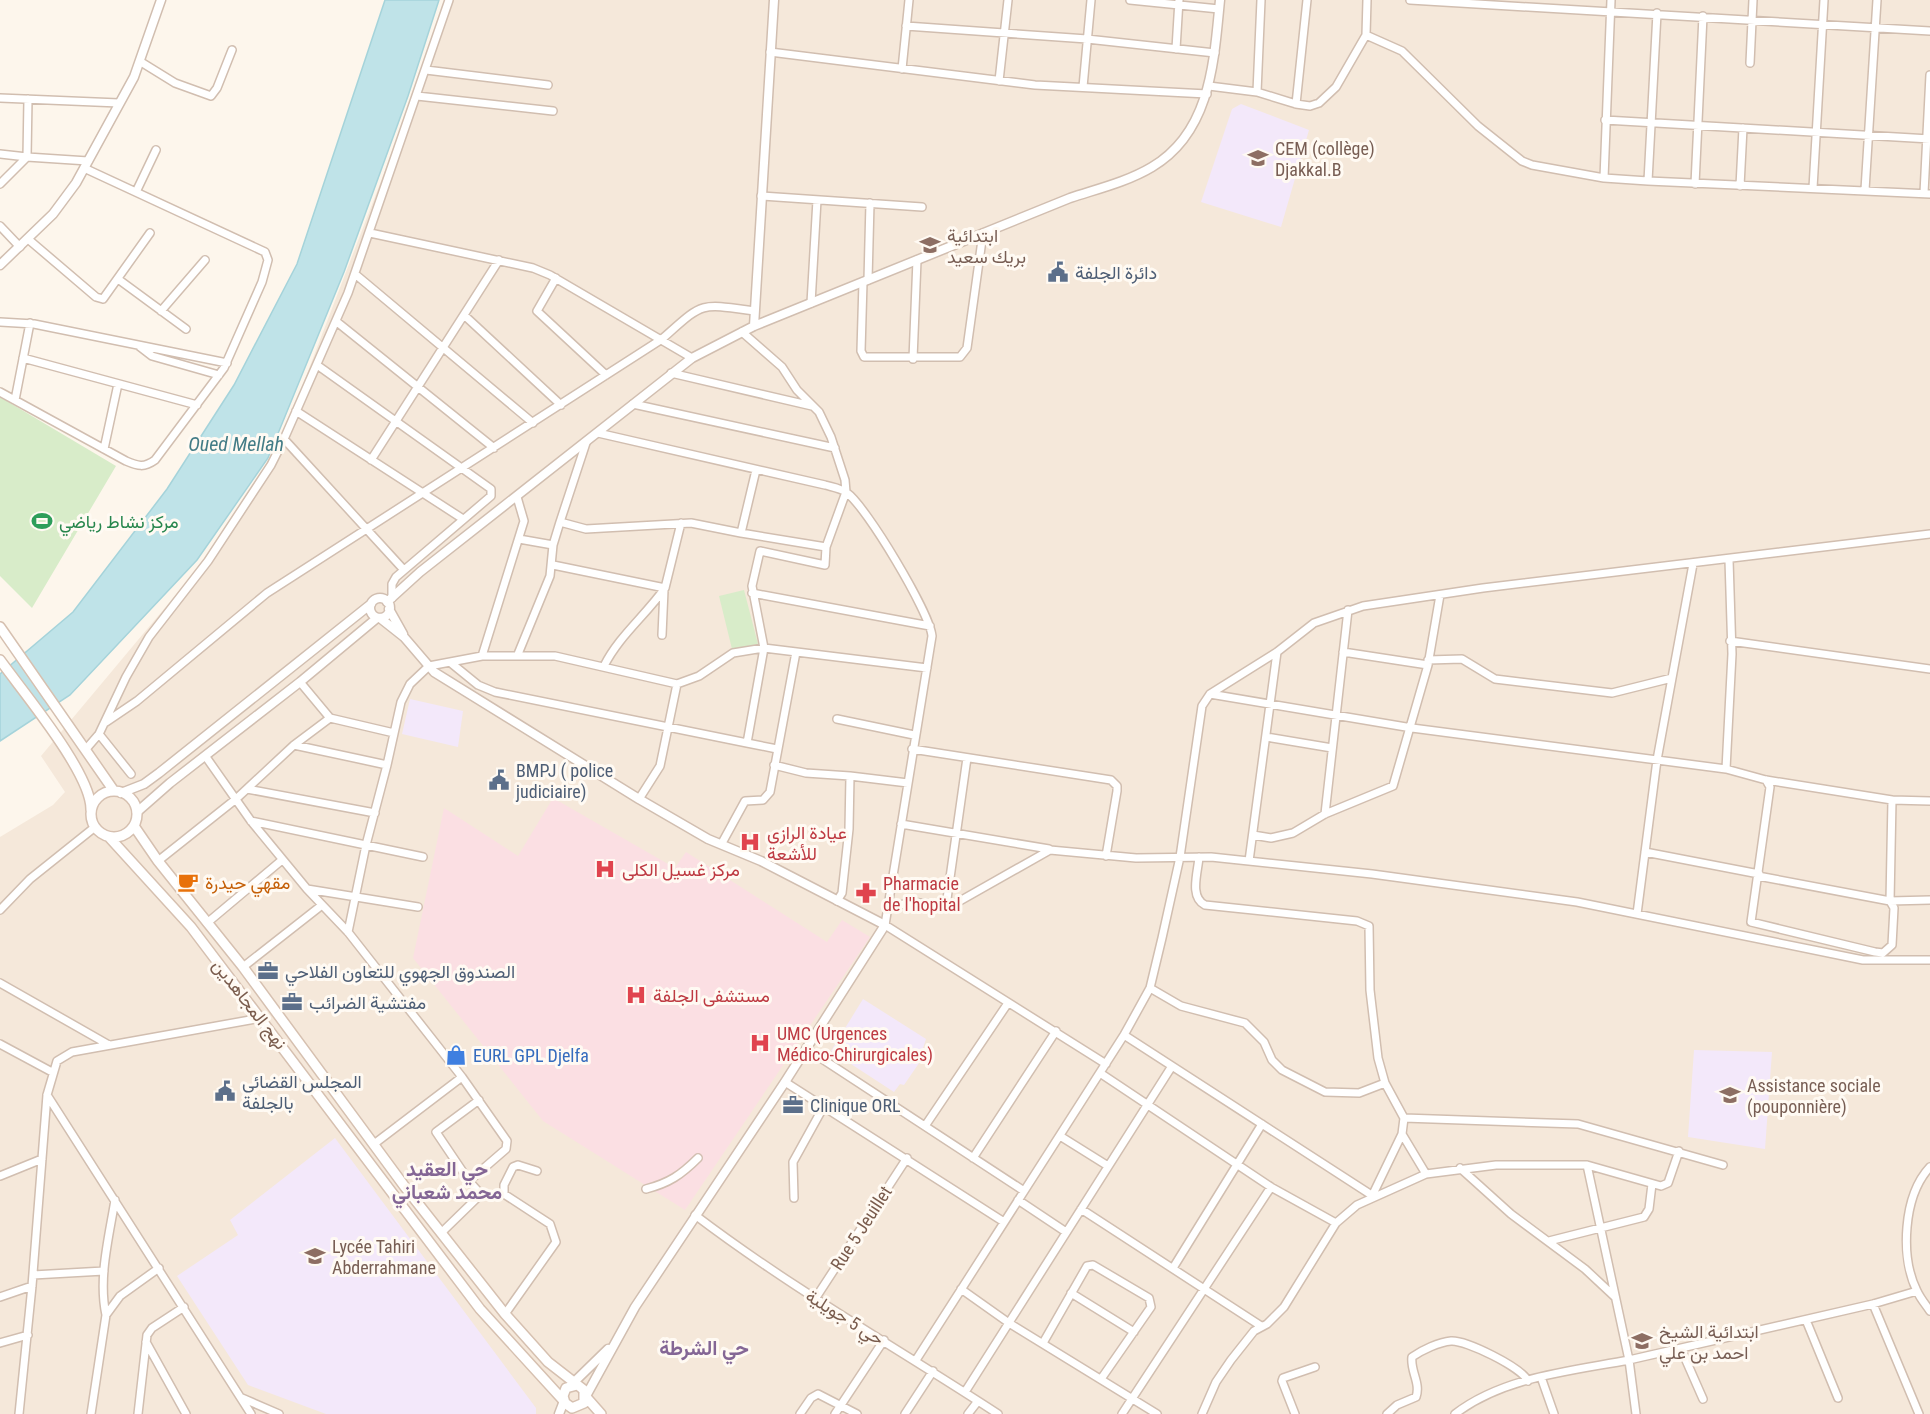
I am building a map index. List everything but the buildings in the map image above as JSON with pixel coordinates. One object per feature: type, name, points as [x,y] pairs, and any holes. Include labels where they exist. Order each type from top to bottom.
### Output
[{"type":"main road","points":[[0,627],[118,792],[132,800],[137,812],[134,826],[124,835],[109,837],[95,827],[91,810],[92,798],[58,739],[2,663]]},
{"type":"main road","points":[[91,810],[99,797],[118,792]]},
{"type":"main road","name":"نهج المجاهدين","points":[[134,826],[158,861],[243,967],[441,1233],[505,1314],[548,1362],[574,1385]]},
{"type":"main road","name":"نهج المجاهدين","points":[[109,837],[169,901],[261,1018],[452,1273],[496,1328],[564,1400]]},
{"type":"main road","points":[[586,1396],[575,1411],[564,1400],[564,1391],[574,1385],[582,1388],[601,1414]]},
{"type":"street","points":[[0,265],[58,208],[86,164],[141,62],[161,0]]},
{"type":"street","points":[[86,749],[99,734],[126,677],[149,637],[208,561],[271,465],[284,439],[337,322],[370,233],[449,0]]},
{"type":"street","points":[[754,326],[774,0]]},
{"type":"street","points":[[902,69],[909,0]]},
{"type":"street","points":[[999,81],[1008,0]]},
{"type":"street","points":[[1083,87],[1091,0]]},
{"type":"street","points":[[390,603],[420,572],[692,358],[754,326],[1149,169],[1178,148],[1188,135],[1208,90],[1215,53],[1219,4],[1130,0]]},
{"type":"street","points":[[1257,92],[1260,0]]},
{"type":"street","points":[[1296,104],[1307,0]]},
{"type":"street","points":[[770,52],[999,81],[1083,87],[1257,92],[1310,106],[1319,103],[1336,87],[1366,35],[1367,0]]},
{"type":"street","points":[[1410,0],[1499,2],[1930,31]]},
{"type":"street","points":[[1604,178],[1611,0]]},
{"type":"street","points":[[1750,63],[1753,0]]},
{"type":"street","points":[[1813,188],[1824,0]]},
{"type":"street","points":[[1865,190],[1877,0]]},
{"type":"street","points":[[1176,49],[1179,2]]},
{"type":"street","points":[[1648,181],[1657,13]]},
{"type":"street","points":[[1695,184],[1696,125],[1703,16]]},
{"type":"street","points":[[906,26],[1087,39],[1215,53]]},
{"type":"street","points":[[1366,35],[1402,51],[1478,126],[1522,161],[1549,169],[1604,178],[1927,193],[1930,75]]},
{"type":"street","points":[[141,62],[175,83],[211,96],[217,88],[232,50]]},
{"type":"street","points":[[426,70],[548,85]]},
{"type":"street","points":[[417,96],[553,111]]},
{"type":"street","points":[[0,98],[119,103]]},
{"type":"street","points":[[0,184],[27,157],[28,99]]},
{"type":"street","points":[[1605,120],[1929,139]]},
{"type":"street","points":[[1740,186],[1743,128]]},
{"type":"street","points":[[136,192],[156,150]]},
{"type":"street","points":[[0,154],[86,164],[136,192],[265,252],[267,256],[262,282],[226,363],[155,460],[148,465],[137,465],[104,449],[0,392]]},
{"type":"street","points":[[761,196],[922,207]]},
{"type":"street","points":[[811,303],[817,200]]},
{"type":"street","points":[[870,203],[861,355],[869,359],[952,359],[964,354],[983,234]]},
{"type":"street","points":[[0,226],[20,247]]},
{"type":"street","points":[[28,239],[98,299],[104,299],[150,233]]},
{"type":"street","points":[[370,233],[533,268],[556,278],[692,358]]},
{"type":"street","points":[[161,311],[204,260]]},
{"type":"street","points":[[370,460],[499,260]]},
{"type":"street","points":[[913,359],[917,260]]},
{"type":"street","points":[[355,274],[532,423]]},
{"type":"street","points":[[556,278],[537,311],[606,375]]},
{"type":"street","points":[[118,279],[186,329]]},
{"type":"street","points":[[104,723],[137,701],[267,593],[662,339],[694,311],[709,305],[754,311]]},
{"type":"street","points":[[464,315],[561,405]]},
{"type":"street","points":[[0,322],[30,323],[226,363]]},
{"type":"street","points":[[337,322],[494,448]]},
{"type":"street","points":[[15,400],[30,323]]},
{"type":"street","points":[[586,1396],[612,1345],[695,1215],[807,1049],[885,925],[914,735],[932,636],[930,626],[870,519],[846,492],[835,448],[822,416],[797,390],[782,367],[742,332]]},
{"type":"street","points":[[139,346],[152,356],[219,375]]},
{"type":"street","points":[[24,358],[197,405]]},
{"type":"street","points":[[137,812],[170,783],[206,757],[379,618],[387,615],[392,584],[404,570],[492,493],[491,489],[317,364]]},
{"type":"street","points":[[671,373],[814,406]]},
{"type":"street","points":[[104,449],[118,384]]},
{"type":"street","points":[[633,404],[835,448]]},
{"type":"street","points":[[297,411],[463,519]]},
{"type":"street","points":[[598,433],[825,485],[846,492]]},
{"type":"street","points":[[284,439],[404,570]]},
{"type":"street","points":[[518,654],[543,598],[553,565],[553,545],[586,443]]},
{"type":"street","points":[[741,533],[756,470]]},
{"type":"street","points":[[760,551],[825,565],[826,547],[846,492]]},
{"type":"street","points":[[482,656],[525,515],[517,496]]},
{"type":"street","points":[[560,522],[586,529],[681,523],[826,547]]},
{"type":"street","points":[[662,635],[665,588],[681,523]]},
{"type":"street","points":[[916,1360],[1106,1064],[1150,988],[1180,857],[1202,705],[1210,694],[1277,652],[1314,623],[1348,610],[1440,595],[1930,534]]},
{"type":"street","points":[[747,743],[764,648],[752,593],[753,578],[764,538]]},
{"type":"street","points":[[519,539],[553,545]]},
{"type":"street","points":[[1726,769],[1730,641],[1729,560]]},
{"type":"street","points":[[1637,914],[1657,760],[1693,564]]},
{"type":"street","points":[[553,565],[665,588]]},
{"type":"street","points":[[604,666],[620,638],[642,617],[665,588]]},
{"type":"street","points":[[752,593],[930,626]]},
{"type":"street","points":[[1253,836],[1282,837],[1325,814],[1393,786],[1412,728],[1428,663],[1440,595]]},
{"type":"street","points":[[118,792],[144,784],[159,773],[380,598],[390,603],[404,638]]},
{"type":"street","points":[[371,604],[370,610],[404,638],[431,669],[639,799],[708,838],[885,925],[1106,1064]]},
{"type":"street","points":[[1325,814],[1348,610]]},
{"type":"street","points":[[1730,641],[1930,669]]},
{"type":"street","points":[[348,932],[366,845],[405,692],[431,669],[482,656],[518,654],[555,656],[677,684],[699,676],[733,653],[764,648],[927,668]]},
{"type":"street","points":[[722,843],[745,801],[767,798],[796,652]]},
{"type":"street","points":[[1249,861],[1277,652]]},
{"type":"street","points":[[1343,652],[1428,663],[1462,659],[1495,679],[1612,693],[1672,678]]},
{"type":"street","points":[[451,663],[471,681],[495,692],[777,749]]},
{"type":"street","points":[[300,682],[330,718],[394,733]]},
{"type":"street","points":[[639,799],[660,766],[677,684]]},
{"type":"street","points":[[1210,694],[1412,728],[1726,769],[1766,780],[1892,800],[1930,801]]},
{"type":"street","points":[[158,861],[236,799],[294,745],[330,718]]},
{"type":"street","points":[[837,719],[914,735]]},
{"type":"street","points":[[99,734],[132,774]]},
{"type":"street","points":[[1266,736],[1332,748]]},
{"type":"street","points":[[294,745],[387,765]]},
{"type":"street","points":[[912,749],[1115,783],[1117,791],[1106,856]]},
{"type":"street","points":[[206,757],[251,821],[307,889],[348,932],[462,1077],[507,1141],[508,1146],[469,1181]]},
{"type":"street","points":[[946,906],[967,758]]},
{"type":"street","points":[[774,765],[806,773],[908,783]]},
{"type":"street","points":[[837,901],[842,893],[849,829],[850,776]]},
{"type":"street","points":[[1766,780],[1770,787],[1751,922],[1755,925],[1883,953],[1892,945],[1894,908],[1890,901],[1892,800]]},
{"type":"street","points":[[247,789],[375,813]]},
{"type":"street","points":[[251,821],[423,857]]},
{"type":"street","points":[[901,824],[1050,850],[1106,856],[1199,857],[1372,874],[1577,902],[1863,960],[1930,960]]},
{"type":"street","points":[[0,910],[38,872],[95,827]]},
{"type":"street","points":[[888,909],[910,902],[951,906],[1050,850]]},
{"type":"street","points":[[1645,852],[1890,901],[1930,900]]},
{"type":"street","points":[[1199,857],[1196,895],[1199,902],[1205,905],[1357,921],[1369,926],[1375,1036],[1385,1083],[1404,1118],[1402,1134],[1373,1196]]},
{"type":"street","points":[[207,923],[282,860]]},
{"type":"street","points":[[307,889],[418,907]]},
{"type":"street","points":[[243,967],[322,905]]},
{"type":"street","points":[[0,983],[109,1045]]},
{"type":"street","points":[[1150,988],[1181,1006],[1245,1023],[1264,1041],[1272,1060],[1282,1070],[1325,1092],[1359,1093],[1385,1083]]},
{"type":"street","points":[[925,1126],[1008,1003]]},
{"type":"street","points":[[19,1414],[33,1286],[47,1095],[57,1061],[72,1052],[261,1018]]},
{"type":"street","points":[[973,1158],[1056,1031]]},
{"type":"street","points":[[1124,1035],[1373,1196]]},
{"type":"street","points":[[0,1044],[52,1072]]},
{"type":"street","points":[[807,1049],[1024,1191]]},
{"type":"street","points":[[964,1392],[1172,1066]]},
{"type":"street","points":[[1100,1073],[1271,1186],[1336,1223]]},
{"type":"street","points":[[374,1144],[462,1077]]},
{"type":"street","points":[[785,1082],[1004,1222]]},
{"type":"street","points":[[47,1095],[251,1414]]},
{"type":"street","points":[[441,1233],[477,1198],[478,1191],[436,1132],[479,1100]]},
{"type":"street","points":[[794,1198],[793,1162],[824,1106]]},
{"type":"street","points":[[1404,1118],[1578,1124],[1724,1165]]},
{"type":"street","points":[[1173,1268],[1262,1124]]},
{"type":"street","points":[[1402,1134],[1426,1174]]},
{"type":"street","points":[[1060,1136],[1108,1166]]},
{"type":"street","points":[[1202,1414],[1226,1367],[1254,1331],[1267,1324],[1284,1307],[1336,1223],[1357,1205],[1373,1196],[1426,1174],[1460,1168],[1522,1164],[1587,1165],[1661,1186],[1668,1183],[1679,1151]]},
{"type":"street","points":[[646,1189],[678,1178],[698,1158]]},
{"type":"street","name":"Rue 5 Jeuillet","points":[[815,1299],[907,1158]]},
{"type":"street","points":[[0,1176],[42,1159]]},
{"type":"street","points":[[505,1314],[556,1242],[550,1224],[504,1194],[504,1185],[513,1167],[518,1165],[537,1171]]},
{"type":"street","points":[[1587,1165],[1629,1360],[1636,1414]]},
{"type":"street","points":[[1930,1167],[1913,1197],[1908,1230],[1908,1256],[1917,1291],[1930,1311]]},
{"type":"street","points":[[1460,1168],[1511,1214],[1549,1241],[1615,1297]]},
{"type":"street","points":[[1549,1241],[1644,1217],[1649,1209],[1652,1184]]},
{"type":"street","points":[[1122,1414],[1271,1186]]},
{"type":"street","points":[[91,1414],[106,1315],[103,1299],[104,1271],[115,1200]]},
{"type":"street","points":[[1018,1200],[1066,1232]]},
{"type":"street","points":[[1081,1209],[1261,1326]]},
{"type":"street","name":"حي 5 جويلية","points":[[695,1215],[815,1299],[916,1360],[998,1414]]},
{"type":"street","points":[[1043,1343],[1089,1265],[1149,1298],[1151,1307],[1101,1379]]},
{"type":"street","points":[[106,1315],[120,1296],[159,1268]]},
{"type":"street","points":[[33,1275],[104,1271]]},
{"type":"street","points":[[0,1297],[33,1286]]},
{"type":"street","points":[[961,1290],[1009,1323],[1157,1414]]},
{"type":"street","points":[[1455,1414],[1476,1398],[1541,1377],[1681,1349],[1873,1304],[1917,1291]]},
{"type":"street","points":[[1071,1293],[1134,1332]]},
{"type":"street","points":[[1873,1304],[1919,1414]]},
{"type":"street","points":[[138,1414],[149,1330],[184,1307]]},
{"type":"street","points":[[1806,1320],[1838,1398]]},
{"type":"street","points":[[0,1343],[28,1335]]},
{"type":"street","points":[[835,1414],[884,1340]]},
{"type":"street","points":[[1387,1414],[1397,1405],[1416,1397],[1417,1382],[1411,1365],[1412,1357],[1420,1351],[1450,1341],[1509,1362],[1528,1381]]},
{"type":"street","points":[[146,1342],[186,1414]]},
{"type":"street","points":[[574,1385],[612,1345]]},
{"type":"street","points":[[1681,1349],[1703,1399]]},
{"type":"street","points":[[1295,1414],[1282,1381],[1283,1378],[1315,1366]]},
{"type":"street","points":[[905,1414],[933,1371]]},
{"type":"street","points":[[1541,1377],[1554,1414]]},
{"type":"street","points":[[800,1414],[810,1398],[818,1394],[857,1414]]},
{"type":"street","points":[[242,1398],[279,1414]]},
{"type":"street","points":[[559,1414],[564,1400]]},
{"type":"street","points":[[968,1414],[978,1401]]},
{"type":"shaded area","points":[[446,0],[1930,0],[1930,1414],[0,1414],[0,837],[53,805],[65,792],[41,756],[204,561],[275,457],[414,95]]},
{"type":"shaded area","name":"CEM (collège) Djakkal.B","points":[[1241,104],[1309,130],[1281,227],[1201,202],[1232,109]]},
{"type":"shaded area","points":[[410,699],[463,711],[458,747],[402,734]]},
{"type":"shaded area","name":"مستشفى الجلفة","points":[[553,798],[675,868],[686,852],[827,942],[842,920],[870,937],[685,1210],[543,1121],[413,958],[444,808],[518,856]]},
{"type":"shaded area","points":[[863,999],[926,1039],[923,1048],[928,1050],[904,1085],[900,1084],[894,1092],[831,1051]]},
{"type":"shaded area","name":"Assistance sociale (pouponnière)","points":[[1694,1050],[1772,1052],[1765,1149],[1688,1137]]},
{"type":"shaded area","name":"Lycée Tahiri Abderrahmane","points":[[335,1138],[536,1408],[536,1414],[326,1414],[248,1385],[177,1276],[238,1235],[230,1220]]},
{"type":"green space","name":"مركز نشاط رياضي","points":[[0,397],[116,466],[32,608],[0,576]]},
{"type":"green space","points":[[744,590],[758,644],[732,649],[719,596]]},
{"type":"water","name":"Oued Mellah","points":[[385,0],[439,0],[408,96],[344,272],[268,458],[197,560],[70,695],[0,741],[0,674],[73,612],[167,489],[234,385],[297,264]]},
{"type":"place","name":"CEM (collège) Djakkal.B","points":[[1258,158]]},
{"type":"place","name":"ابتدائية بريك سعيد","points":[[930,245]]},
{"type":"place","name":"دائرة الجلفة","points":[[1058,272]]},
{"type":"place","name":"مركز نشاط رياضي","points":[[42,521]]},
{"type":"place","name":"BMPJ ( police judiciaire)","points":[[499,780]]},
{"type":"place","name":"عيادة الرازي للأشعة","points":[[750,842]]},
{"type":"place","name":"مركز غسيل الكلى","points":[[605,869]]},
{"type":"place","name":"مقهي حيدرة","points":[[188,882]]},
{"type":"place","name":"Pharmacie de l'hopital","points":[[866,893]]},
{"type":"place","name":"الصندوق الجهوي للتعاون الفلاحي","points":[[268,971]]},
{"type":"place","name":"مستشفى الجلفة","points":[[636,995]]},
{"type":"place","name":"مفتشية الضرائب","points":[[292,1002]]},
{"type":"place","name":"UMC (Urgences Médico-Chirurgicales)","points":[[760,1043]]},
{"type":"place","name":"EURL GPL Djelfa","points":[[456,1055]]},
{"type":"place","name":"المجلس القضائي بالجلفة","points":[[225,1091]]},
{"type":"place","name":"Assistance sociale (pouponnière)","points":[[1730,1095]]},
{"type":"place","name":"Clinique ORL","points":[[793,1105]]},
{"type":"place","name":"Lycée Tahiri Abderrahmane","points":[[315,1256]]},
{"type":"place","name":"ابتدائية الشيخ احمد بن علي","points":[[1642,1341]]},
{"type":"district","name":"حي العقيد محمد شعباني","points":[[447,1180]]},
{"type":"district","name":"حي الشرطة","points":[[704,1348]]}]
